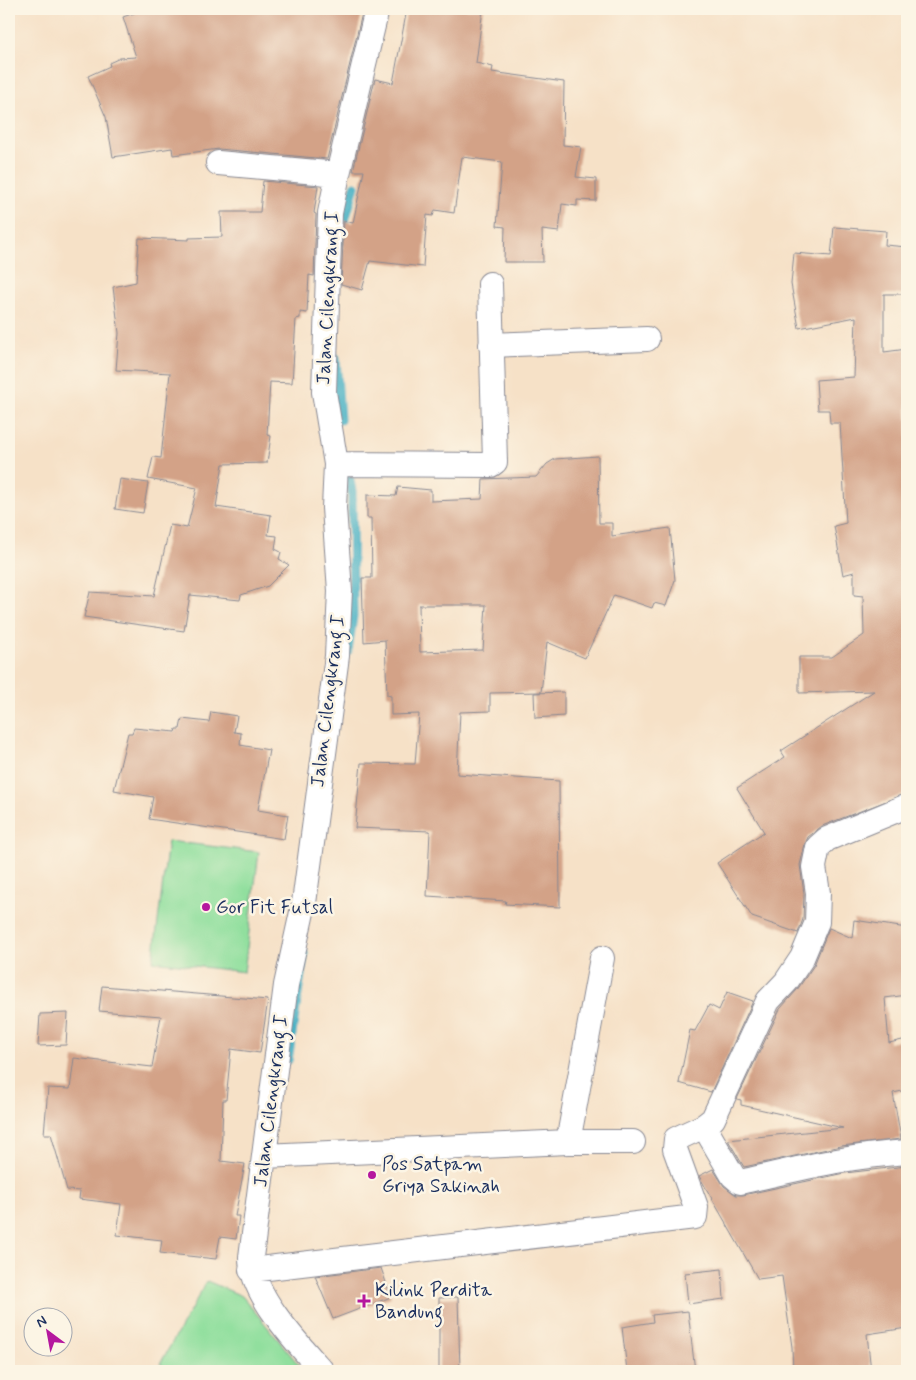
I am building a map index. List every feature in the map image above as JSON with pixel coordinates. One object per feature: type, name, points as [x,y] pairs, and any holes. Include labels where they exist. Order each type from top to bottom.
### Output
[{"type":"street","name":"Jalan Cilengkrang I","points":[[251,1270],[286,985],[304,903],[337,656],[340,591],[334,508],[336,464],[324,392],[330,213],[377,9]]},
{"type":"street","points":[[218,163],[338,174]]},
{"type":"street","points":[[336,464],[493,464],[495,462],[490,284]]},
{"type":"street","points":[[491,345],[647,339]]},
{"type":"street","points":[[322,1371],[284,1326],[251,1270],[691,1219],[697,1213],[696,1207],[675,1149],[676,1139],[704,1126],[713,1119],[721,1106],[735,1070],[768,1001],[786,982],[802,958],[817,922],[818,893],[814,866],[818,847],[827,839],[907,806]]},
{"type":"street","points":[[568,1142],[602,958]]},
{"type":"street","points":[[704,1126],[733,1176],[740,1182],[825,1161],[862,1155],[907,1152]]},
{"type":"street","points":[[264,1156],[568,1142],[633,1142]]},
{"type":"green space","name":"Gor Fit Futsal","points":[[168,841],[259,852],[244,972],[153,961]]},
{"type":"green space","points":[[207,1281],[242,1296],[304,1371],[174,1371],[160,1364]]},
{"type":"building","points":[[145,9],[363,9],[327,159],[219,149],[173,155],[172,148],[113,157],[106,117],[88,76],[110,66],[109,63],[120,58],[136,57],[123,17]]},
{"type":"building","points":[[407,9],[483,9],[476,63],[493,67],[492,72],[564,82],[563,145],[581,147],[576,177],[596,179],[596,201],[577,200],[577,206],[562,204],[559,232],[542,230],[543,262],[504,262],[505,227],[497,226],[502,162],[462,157],[454,213],[435,210],[433,216],[427,215],[423,267],[370,261],[362,290],[341,284],[344,221],[353,223],[364,171],[353,171],[375,79],[393,83]]},
{"type":"building","points":[[263,181],[318,186],[314,213],[316,214],[314,276],[309,275],[307,313],[300,312],[300,318],[296,319],[292,383],[270,382],[267,435],[271,436],[267,463],[223,464],[216,507],[271,515],[268,535],[277,536],[275,549],[281,552],[279,559],[289,565],[268,586],[241,595],[240,600],[190,595],[184,631],[84,617],[90,592],[154,596],[170,525],[187,528],[197,488],[148,479],[153,457],[161,458],[170,373],[116,370],[119,333],[113,287],[136,282],[139,238],[189,240],[189,238],[222,237],[221,212],[260,212]]},
{"type":"building","points":[[834,227],[886,231],[885,245],[907,247],[907,287],[905,287],[904,294],[884,294],[884,352],[907,349],[907,793],[822,826],[808,837],[800,865],[804,894],[803,919],[798,933],[752,917],[717,863],[764,832],[737,788],[785,757],[781,751],[874,691],[799,693],[799,657],[832,657],[864,635],[863,596],[854,595],[854,572],[843,575],[834,526],[846,523],[840,423],[830,423],[829,410],[818,410],[816,380],[854,377],[856,317],[799,328],[791,284],[794,253],[831,256]]},
{"type":"building","points":[[598,456],[599,523],[612,523],[612,536],[670,528],[675,580],[666,606],[654,603],[652,608],[614,595],[585,658],[547,642],[541,692],[490,693],[490,711],[460,712],[457,774],[559,781],[560,907],[505,904],[506,901],[427,896],[430,831],[355,828],[361,763],[415,764],[419,714],[391,715],[391,696],[387,695],[385,640],[364,642],[362,578],[372,578],[371,518],[367,518],[367,495],[396,496],[398,487],[431,490],[431,501],[482,499],[483,479],[536,477],[547,464],[555,459]],"holes":[[[419,605],[486,605],[483,650],[420,652]]]},
{"type":"building","points":[[120,479],[148,483],[143,513],[115,509]]},
{"type":"building","points":[[564,692],[564,716],[535,718],[534,693]]},
{"type":"building","points":[[211,712],[237,716],[234,732],[241,733],[240,745],[269,750],[258,810],[288,815],[284,839],[149,819],[153,797],[114,790],[128,733],[132,733],[134,728],[175,732],[176,729],[180,729],[182,719],[209,722]]},
{"type":"building","points":[[854,920],[907,928],[907,995],[885,998],[889,1043],[907,1039],[907,1090],[893,1093],[901,1139],[841,1146],[744,1167],[728,1140],[843,1128],[741,1105],[741,1100],[737,1099],[780,1009],[797,990],[814,965],[829,928],[852,938]]},
{"type":"building","points":[[102,986],[268,1000],[260,1053],[231,1049],[226,1100],[223,1100],[221,1161],[245,1164],[235,1216],[239,1216],[236,1239],[220,1237],[216,1259],[160,1253],[162,1240],[117,1235],[121,1204],[79,1199],[80,1191],[67,1190],[51,1134],[44,1134],[48,1088],[70,1089],[74,1058],[152,1067],[161,1016],[99,1011]]},
{"type":"building","points":[[727,992],[753,1001],[711,1092],[679,1083],[690,1030],[695,1031],[709,1005],[719,1010]]},
{"type":"building","points":[[68,1013],[66,1045],[38,1046],[40,1014]]},
{"type":"building","points":[[907,1166],[907,1328],[867,1334],[871,1371],[793,1371],[792,1347],[782,1276],[758,1279],[699,1176],[713,1169],[724,1186],[736,1195],[743,1195],[845,1173]]},
{"type":"building","points":[[381,1268],[391,1297],[333,1319],[315,1276]]},
{"type":"building","points":[[722,1269],[724,1299],[688,1304],[685,1273]]},
{"type":"building","points":[[458,1297],[460,1371],[439,1371],[439,1298]]},
{"type":"building","points":[[688,1311],[695,1371],[627,1371],[622,1327],[653,1322],[652,1315]]},
{"type":"waterway","points":[[339,241],[355,186]]},
{"type":"waterway","points":[[336,358],[340,420]]},
{"type":"waterway","points":[[348,470],[352,491],[353,616],[348,651]]},
{"type":"waterway","points":[[288,1060],[304,954]]},
{"type":"place","name":"Gor Fit Futsal","points":[[206,907]]},
{"type":"place","name":"Pos Satpam Griya Sakinah","points":[[372,1175]]},
{"type":"place","name":"Kilink Perdita Bandung","points":[[364,1301]]}]
